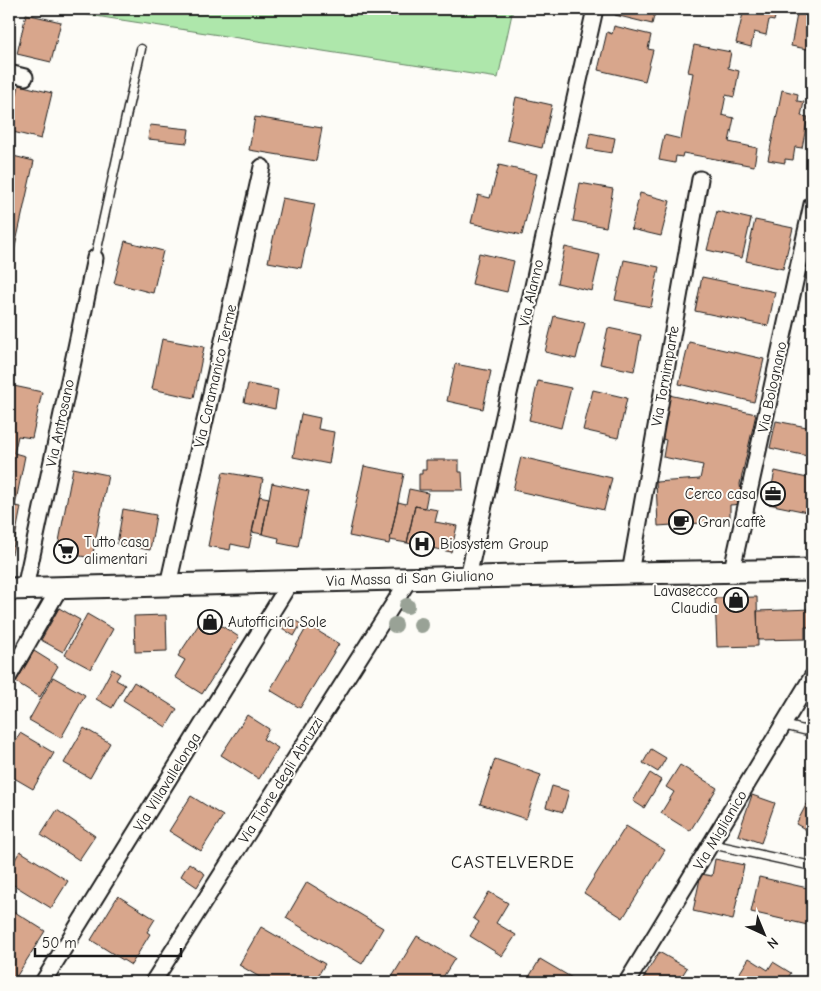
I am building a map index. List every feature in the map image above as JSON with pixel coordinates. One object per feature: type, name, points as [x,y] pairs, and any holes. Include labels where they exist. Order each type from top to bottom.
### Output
[{"type":"street","name":"Via Alanno","points":[[468,576],[595,9]]},
{"type":"street","points":[[9,73],[25,77]]},
{"type":"street","name":"Via Caramanico Terme","points":[[168,585],[262,166]]},
{"type":"street","name":"Via Tornimparte","points":[[630,572],[700,179]]},
{"type":"street","name":"Via Bolognano","points":[[732,570],[812,204]]},
{"type":"street","name":"Via Antrosano","points":[[17,588],[95,258]]},
{"type":"street","name":"Via Massa di San Giuliano","points":[[17,588],[630,572],[812,570]]},
{"type":"street","name":"Via Tione degli Abruzzi","points":[[153,982],[410,578]]},
{"type":"street","name":"Via Villavallelonga","points":[[42,982],[291,581]]},
{"type":"street","points":[[9,676],[60,588]]},
{"type":"street","name":"Via Miglianico","points":[[627,982],[812,677]]},
{"type":"lane","points":[[95,258],[141,49]]},
{"type":"lane","points":[[783,725],[812,732]]},
{"type":"lane","points":[[711,844],[812,866]]},
{"type":"green space","points":[[77,9],[513,9],[498,78],[76,13]]},
{"type":"building","points":[[617,9],[656,9],[652,24],[615,15]]},
{"type":"building","points":[[744,9],[777,9],[774,21],[769,20],[766,35],[754,32],[751,47],[736,43]]},
{"type":"building","points":[[798,9],[812,9],[812,50],[791,46]]},
{"type":"building","points":[[26,14],[61,22],[51,62],[17,54]]},
{"type":"building","points":[[614,26],[651,35],[648,49],[653,50],[645,81],[598,70],[607,32],[612,34]]},
{"type":"building","points":[[694,45],[731,52],[728,68],[739,71],[734,97],[726,95],[722,115],[734,118],[729,142],[757,148],[754,166],[683,153],[682,157],[676,156],[675,163],[659,160],[664,135],[681,139],[693,73],[688,72]]},
{"type":"building","points":[[19,85],[52,93],[41,139],[9,131]]},
{"type":"building","points":[[782,90],[798,94],[797,101],[804,102],[801,116],[808,117],[802,148],[795,147],[793,160],[785,159],[785,163],[768,160]]},
{"type":"building","points":[[516,97],[552,105],[542,148],[507,140]]},
{"type":"building","points":[[255,117],[322,128],[316,161],[249,150]]},
{"type":"building","points":[[150,125],[189,129],[187,143],[148,139]]},
{"type":"building","points":[[590,133],[615,138],[612,153],[587,149]]},
{"type":"building","points":[[9,155],[34,161],[9,274]]},
{"type":"building","points":[[499,165],[537,174],[522,235],[471,223],[478,195],[490,198]]},
{"type":"building","points":[[580,183],[613,189],[606,227],[573,221]]},
{"type":"building","points":[[640,193],[670,201],[661,236],[631,229]]},
{"type":"building","points":[[282,198],[315,204],[301,268],[268,262]]},
{"type":"building","points":[[717,211],[751,219],[742,258],[707,250]]},
{"type":"building","points":[[755,220],[793,228],[783,269],[746,261]]},
{"type":"building","points":[[125,241],[163,251],[153,293],[114,283]]},
{"type":"building","points":[[565,247],[600,255],[592,291],[557,283]]},
{"type":"building","points":[[479,253],[514,261],[507,292],[472,284]]},
{"type":"building","points":[[624,260],[659,267],[651,307],[615,300]]},
{"type":"building","points":[[702,277],[775,292],[768,326],[695,311]]},
{"type":"building","points":[[554,316],[585,323],[576,359],[545,352]]},
{"type":"building","points":[[608,328],[641,335],[634,371],[600,364]]},
{"type":"building","points":[[162,339],[204,347],[194,398],[152,389]]},
{"type":"building","points":[[689,342],[764,359],[754,402],[679,384]]},
{"type":"building","points":[[455,364],[491,371],[483,409],[447,401]]},
{"type":"building","points":[[538,381],[571,388],[561,428],[529,420]]},
{"type":"building","points":[[248,384],[278,390],[275,409],[244,402]]},
{"type":"building","points":[[9,385],[42,392],[32,438],[18,436],[14,453],[25,456],[15,506],[21,507],[12,554],[9,553]]},
{"type":"building","points":[[593,390],[627,398],[618,438],[583,430]]},
{"type":"building","points":[[669,395],[756,414],[740,484],[742,504],[730,505],[730,521],[658,526],[656,482],[700,479],[703,465],[663,457],[666,440],[659,438]]},
{"type":"building","points":[[301,414],[320,418],[318,429],[334,432],[329,464],[293,457]]},
{"type":"building","points":[[776,421],[812,428],[812,457],[770,448]]},
{"type":"building","points":[[521,457],[612,478],[604,510],[513,490]]},
{"type":"building","points":[[426,460],[459,460],[459,472],[462,472],[463,490],[419,490],[419,474],[422,474],[422,470],[426,470]]},
{"type":"building","points":[[364,466],[404,474],[389,544],[349,536]]},
{"type":"building","points":[[73,468],[108,475],[92,558],[57,552]]},
{"type":"building","points":[[775,471],[812,479],[812,513],[768,504]]},
{"type":"building","points":[[223,472],[263,479],[249,548],[231,544],[230,550],[208,546]]},
{"type":"building","points":[[272,483],[309,491],[298,547],[278,543],[279,538],[262,534]]},
{"type":"building","points":[[409,489],[428,493],[425,508],[415,506],[407,543],[390,540],[398,502],[406,504]]},
{"type":"building","points":[[259,496],[269,498],[262,534],[252,532]]},
{"type":"building","points":[[415,506],[438,510],[435,522],[457,526],[451,552],[407,543]]},
{"type":"building","points":[[123,509],[156,515],[150,550],[117,544]]},
{"type":"building","points":[[757,597],[758,646],[717,647],[715,598]]},
{"type":"building","points":[[59,608],[80,620],[63,652],[41,640]]},
{"type":"building","points":[[812,609],[812,627],[805,627],[805,639],[758,640],[757,611]]},
{"type":"building","points":[[87,614],[113,629],[91,669],[65,655]]},
{"type":"building","points":[[166,615],[167,651],[135,652],[134,616]]},
{"type":"building","points":[[205,615],[239,637],[202,694],[175,677],[185,660],[178,656]]},
{"type":"building","points":[[289,617],[301,624],[294,636],[282,628]]},
{"type":"building","points":[[308,625],[339,644],[300,708],[270,690]]},
{"type":"building","points":[[34,651],[58,666],[40,697],[16,682]]},
{"type":"building","points":[[112,669],[120,674],[116,680],[125,685],[112,708],[96,699]]},
{"type":"building","points":[[53,677],[85,695],[61,738],[29,720]]},
{"type":"building","points":[[134,682],[177,709],[166,727],[123,700]]},
{"type":"building","points":[[247,715],[269,729],[263,739],[278,748],[259,779],[221,755]]},
{"type":"building","points":[[84,728],[110,743],[90,778],[64,763]]},
{"type":"building","points":[[20,733],[54,753],[33,789],[9,775],[9,752]]},
{"type":"building","points":[[651,749],[666,758],[658,772],[643,763]]},
{"type":"building","points":[[495,759],[541,775],[526,819],[480,804]]},
{"type":"building","points":[[680,765],[717,788],[690,831],[661,813],[674,792],[666,787]]},
{"type":"building","points":[[650,773],[661,780],[644,808],[633,801]]},
{"type":"building","points":[[552,786],[569,791],[563,812],[546,807]]},
{"type":"building","points":[[812,794],[812,833],[796,824]]},
{"type":"building","points":[[752,795],[775,803],[761,843],[738,835]]},
{"type":"building","points":[[191,796],[223,816],[201,851],[169,831]]},
{"type":"building","points":[[57,810],[95,836],[79,860],[41,835]]},
{"type":"building","points":[[626,826],[665,850],[623,918],[584,893]]},
{"type":"building","points":[[20,851],[68,881],[51,908],[9,882],[9,870]]},
{"type":"building","points":[[715,859],[744,865],[733,920],[693,911],[701,874],[712,876]]},
{"type":"building","points":[[189,863],[205,874],[197,887],[181,876]]},
{"type":"building","points":[[759,877],[812,889],[812,926],[751,912]]},
{"type":"building","points":[[307,882],[383,928],[362,964],[286,918]]},
{"type":"building","points":[[489,892],[508,903],[496,923],[516,935],[502,956],[470,936],[479,922],[473,918]]},
{"type":"building","points":[[118,896],[155,919],[147,932],[150,934],[131,965],[91,940]]},
{"type":"building","points":[[10,909],[45,931],[13,982],[9,982]]},
{"type":"building","points":[[261,927],[325,964],[314,982],[268,982],[239,965]]},
{"type":"building","points":[[417,936],[455,958],[440,982],[389,982]]},
{"type":"building","points":[[659,952],[687,968],[678,982],[641,982]]},
{"type":"building","points":[[749,958],[768,970],[773,962],[791,973],[785,982],[734,982]]},
{"type":"building","points":[[540,959],[579,982],[526,982]]},
{"type":"place","name":"Cerco casa","points":[[773,494]]},
{"type":"place","name":"Gran caffè","points":[[681,522]]},
{"type":"place","name":"Biosystem Group","points":[[422,544]]},
{"type":"place","name":"Tutto casa alimentari","points":[[66,551]]},
{"type":"place","name":"Lavasecco Claudia","points":[[736,600]]},
{"type":"place","name":"Autofficina Sole","points":[[210,622]]},
{"type":"district","name":"CASTELVERDE","points":[[513,862]]}]
